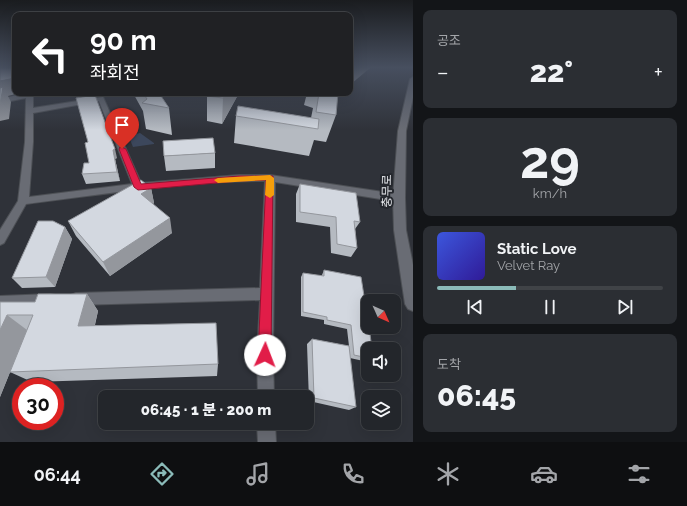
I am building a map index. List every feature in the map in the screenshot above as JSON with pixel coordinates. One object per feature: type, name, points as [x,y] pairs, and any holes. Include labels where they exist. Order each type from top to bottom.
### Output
[{"type":"main road","name":"충무로","points":[[411,89],[402,131],[399,198],[400,230],[413,304]]},
{"type":"street","points":[[0,101],[21,96]]},
{"type":"street","points":[[0,240],[22,201],[29,142],[30,96]]},
{"type":"street","points":[[30,111],[102,98],[138,187]]},
{"type":"street","points":[[22,201],[138,187],[239,178],[270,178],[399,198]]},
{"type":"street","points":[[266,390],[265,355],[270,178]]},
{"type":"street","points":[[0,302],[267,294]]},
{"type":"street","points":[[266,430],[267,442]]},
{"type":"path","points":[[102,98],[111,96]]},
{"type":"shaded area","points":[[134,130],[136,134],[140,133],[154,144],[133,147],[127,132]]},
{"type":"building","points":[[0,89],[3,89],[0,104]]},
{"type":"building","points":[[95,96],[115,149],[113,150],[117,172],[82,174],[84,163],[89,163],[85,143],[88,142],[76,98]]},
{"type":"building","points":[[145,96],[161,96],[169,108],[142,103],[147,99]]},
{"type":"building","points":[[207,96],[224,96],[223,98]]},
{"type":"building","points":[[319,96],[338,96],[336,115],[316,112]]},
{"type":"building","points":[[238,106],[319,119],[318,129],[236,116]]},
{"type":"building","points":[[213,138],[215,153],[164,156],[163,141]]},
{"type":"building","points":[[141,180],[151,188],[141,194],[170,218],[103,262],[68,221]]},
{"type":"building","points":[[300,184],[356,193],[360,222],[354,221],[357,248],[337,244],[336,217],[300,212]]},
{"type":"building","points":[[38,221],[53,221],[65,227],[46,277],[12,278]]},
{"type":"building","points":[[324,270],[361,277],[364,294],[361,294],[361,334],[370,334],[371,342],[361,342],[361,356],[354,355],[351,325],[327,320],[327,317],[303,312],[303,273],[324,276]]},
{"type":"building","points":[[38,294],[87,294],[78,326],[216,323],[218,364],[10,372],[33,315],[7,315],[0,330],[0,302],[35,302]]},
{"type":"building","points":[[312,339],[349,346],[356,407],[314,398]]},
{"type":"slow traffic","points":[[218,180],[270,178],[270,195]]},
{"type":"route","points":[[122,149],[138,187],[239,178],[270,178],[265,355]]}]
